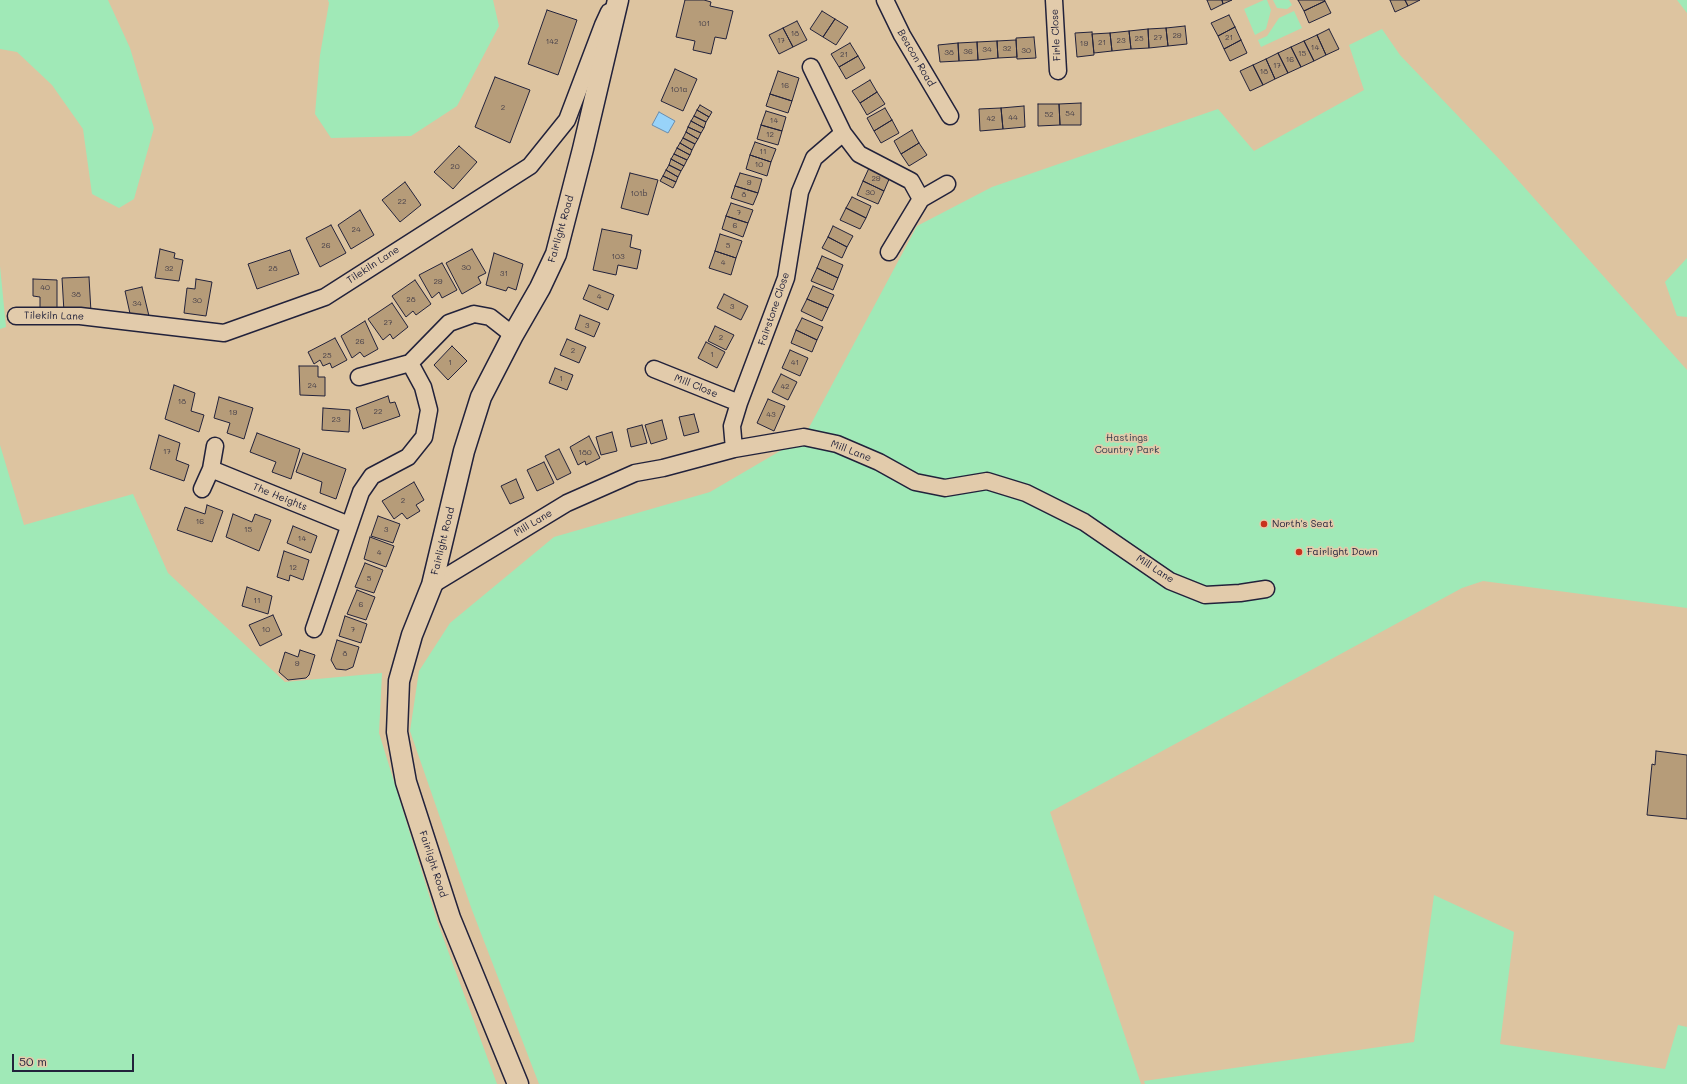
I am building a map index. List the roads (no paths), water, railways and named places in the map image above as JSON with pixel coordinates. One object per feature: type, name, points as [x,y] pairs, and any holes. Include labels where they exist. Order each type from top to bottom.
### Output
[{"type":"street","name":"Tilekiln Lane","points":[[16,316],[80,316],[224,333],[325,297],[530,166],[566,120],[603,25],[617,0]]},
{"type":"street","name":"Fairlight Road","points":[[518,1084],[450,918],[406,782],[396,732],[399,681],[412,635],[432,585],[464,452],[481,397],[513,335],[540,288],[556,254],[583,149],[617,0]]},
{"type":"street","name":"Beacon Road","points":[[885,0],[902,35],[950,116]]},
{"type":"street","name":"Firle Close","points":[[1054,0],[1058,71]]},
{"type":"street","points":[[812,67],[843,133],[859,154],[911,181],[921,199]]},
{"type":"street","name":"Fairstone Close","points":[[734,449],[732,426],[739,403],[786,278],[800,192],[814,158],[843,133]]},
{"type":"street","points":[[889,252],[921,199],[947,184]]},
{"type":"street","points":[[359,377],[410,364],[449,323],[474,314],[490,318],[513,335]]},
{"type":"street","points":[[314,629],[361,492],[372,476],[408,457],[424,437],[430,410],[423,387],[410,364]]},
{"type":"street","name":"Mill Close","points":[[654,369],[739,403]]},
{"type":"street","name":"Mill Lane","points":[[432,585],[566,503],[604,485],[635,473],[663,468],[734,449],[804,437],[837,444],[879,462],[914,482],[945,488],[987,481],[1026,493],[1084,522],[1170,581],[1205,595],[1240,593],[1266,589]]},
{"type":"street","points":[[202,489],[211,469],[215,446]]},
{"type":"street","name":"The Heights","points":[[211,469],[349,525]]},
{"type":"water","points":[[659,112],[675,121],[668,133],[652,125]]},
{"type":"place","name":"North's Seat","points":[[1264,524]]},
{"type":"place","name":"Fairlight Down","points":[[1299,552]]},
{"type":"park label","name":"Hastings Country Park","points":[[1127,444]]}]
